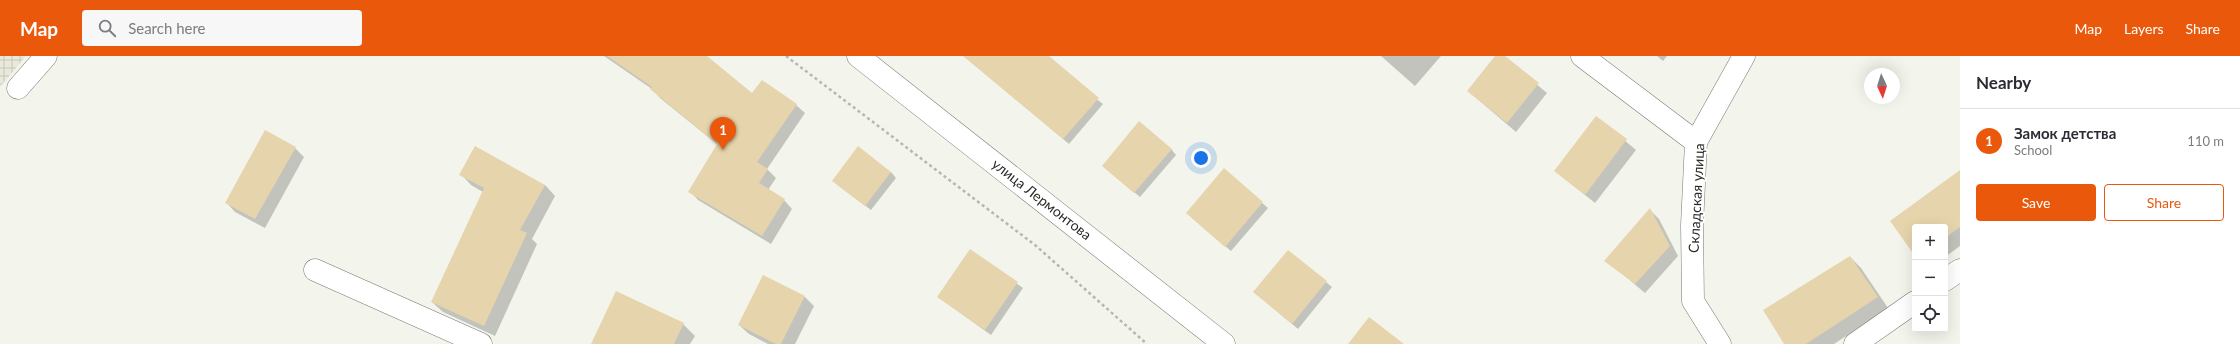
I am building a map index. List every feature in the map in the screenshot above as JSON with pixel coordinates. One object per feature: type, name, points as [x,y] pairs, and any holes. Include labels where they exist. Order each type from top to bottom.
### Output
[{"type":"street","points":[[18,88],[46,56]]},
{"type":"street","name":"улица Лермонтова","points":[[858,56],[1224,344]]},
{"type":"street","points":[[1582,56],[1696,142]]},
{"type":"street","name":"Складская улица","points":[[1720,344],[1694,301],[1692,225],[1696,142],[1744,56]]},
{"type":"street","points":[[315,270],[481,344]]},
{"type":"street","points":[[1948,278],[1960,270]]},
{"type":"street","points":[[1856,344],[1912,304]]},
{"type":"path","points":[[786,56],[1035,246],[1146,344]]},
{"type":"shaded area","points":[[0,56],[26,56],[0,87]]},
{"type":"building","points":[[607,56],[707,56],[752,93],[762,80],[797,104],[757,162],[768,169],[759,183],[785,199],[762,236],[688,192],[717,144],[650,89],[652,87]]},
{"type":"building","points":[[963,56],[1049,56],[1099,98],[1063,139]]},
{"type":"building","points":[[1495,56],[1505,56],[1539,83],[1507,123],[1467,91]]},
{"type":"building","points":[[1596,116],[1627,139],[1585,195],[1554,171]]},
{"type":"building","points":[[1139,121],[1172,149],[1134,193],[1102,166]]},
{"type":"building","points":[[265,130],[296,147],[255,219],[225,203]]},
{"type":"building","points":[[475,146],[545,185],[520,230],[527,233],[484,326],[431,302],[484,188],[459,175]]},
{"type":"building","points":[[858,146],[891,172],[865,206],[832,181]]},
{"type":"building","points":[[1224,168],[1263,202],[1225,247],[1186,213]]},
{"type":"building","points":[[1960,170],[1960,227],[1948,236],[1948,224],[1912,224],[1912,252],[1890,221]]},
{"type":"building","points":[[1650,208],[1670,246],[1635,284],[1604,261]]},
{"type":"building","points":[[970,249],[1018,282],[985,330],[937,297]]},
{"type":"building","points":[[1288,250],[1327,281],[1292,324],[1253,292]]},
{"type":"building","points":[[1850,256],[1878,297],[1806,344],[1784,344],[1763,310]]},
{"type":"building","points":[[763,275],[805,296],[781,344],[776,344],[738,325]]},
{"type":"building","points":[[616,291],[684,323],[674,344],[591,344]]},
{"type":"building","points":[[1369,317],[1404,344],[1348,344]]},
{"type":"place","name":"Замок детства","points":[[723,150]]}]
